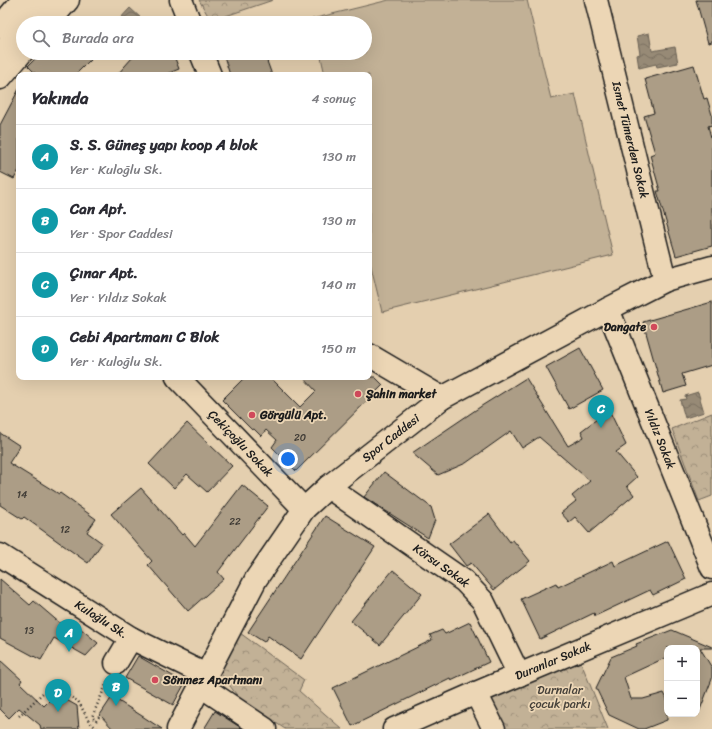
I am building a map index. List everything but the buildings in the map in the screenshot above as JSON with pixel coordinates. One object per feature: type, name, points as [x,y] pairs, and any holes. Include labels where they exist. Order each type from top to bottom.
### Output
[{"type":"main road","points":[[0,27],[23,0]]},
{"type":"main road","points":[[32,16],[46,0]]},
{"type":"main road","points":[[54,16],[68,0]]},
{"type":"main road","points":[[181,0],[187,16]]},
{"type":"main road","name":"Ismet Tümerden Sokak","points":[[596,0],[665,280]]},
{"type":"main road","points":[[0,55],[16,36]]},
{"type":"main road","points":[[0,78],[16,60]]},
{"type":"main road","points":[[204,60],[209,72]]},
{"type":"main road","name":"Spor Caddesi","points":[[178,729],[256,579],[304,510],[328,487],[442,398],[665,280],[712,267]]},
{"type":"main road","name":"Yıldız Sokak","points":[[608,309],[712,568]]},
{"type":"main road","points":[[372,357],[442,398]]},
{"type":"main road","name":"Çekiçoğlu Sokak","points":[[180,380],[304,510]]},
{"type":"main road","name":"Körsu Sokak","points":[[328,487],[464,581],[483,601],[519,675]]},
{"type":"main road","name":"Kuloğlu Sk.","points":[[0,555],[131,638],[194,669],[204,681],[265,729]]},
{"type":"main road","name":"Duranlar Sokak","points":[[394,729],[476,692],[712,594]]},
{"type":"main road","points":[[116,663],[131,638]]},
{"type":"main road","points":[[476,692],[494,729]]},
{"type":"path","points":[[99,717],[96,721],[92,717],[116,663]]},
{"type":"path","points":[[19,716],[50,686],[78,701],[89,721],[97,729]]},
{"type":"green space","points":[[199,0],[273,0],[226,16],[208,16]]},
{"type":"green space","points":[[389,0],[527,0],[551,99],[575,94],[613,255],[382,312],[372,270],[372,72],[324,72],[322,60],[372,60],[372,16],[324,16]]},
{"type":"green space","points":[[712,413],[712,496],[699,501],[672,429]]},
{"type":"green space","points":[[240,633],[304,680],[299,691],[342,729],[285,729],[239,698],[218,670]]},
{"type":"green space","name":"Durnalar çocuk parkı","points":[[578,655],[608,729],[498,729],[482,695]]},
{"type":"water","points":[[130,8],[139,16],[123,16]]},
{"type":"water","points":[[649,33],[652,51],[675,47],[678,63],[657,67],[656,64],[639,68],[637,55],[640,54],[637,36]]},
{"type":"water","points":[[698,392],[704,412],[685,418],[680,400],[686,399],[685,396]]},
{"type":"place","name":"Dangate","points":[[654,327]]},
{"type":"place","name":"Şahin market","points":[[358,394]]},
{"type":"place","name":"Görgülü Apt.","points":[[252,415]]},
{"type":"place","name":"Çınar Apt.","points":[[601,428]]},
{"type":"place","name":"S. S. Güneş yapı koop A blok","points":[[69,652]]},
{"type":"place","name":"Sönmez Apartmanı","points":[[155,680]]},
{"type":"place","name":"Can Apt.","points":[[116,706]]},
{"type":"place","name":"Cebi Apartmanı C Blok","points":[[58,712]]}]
